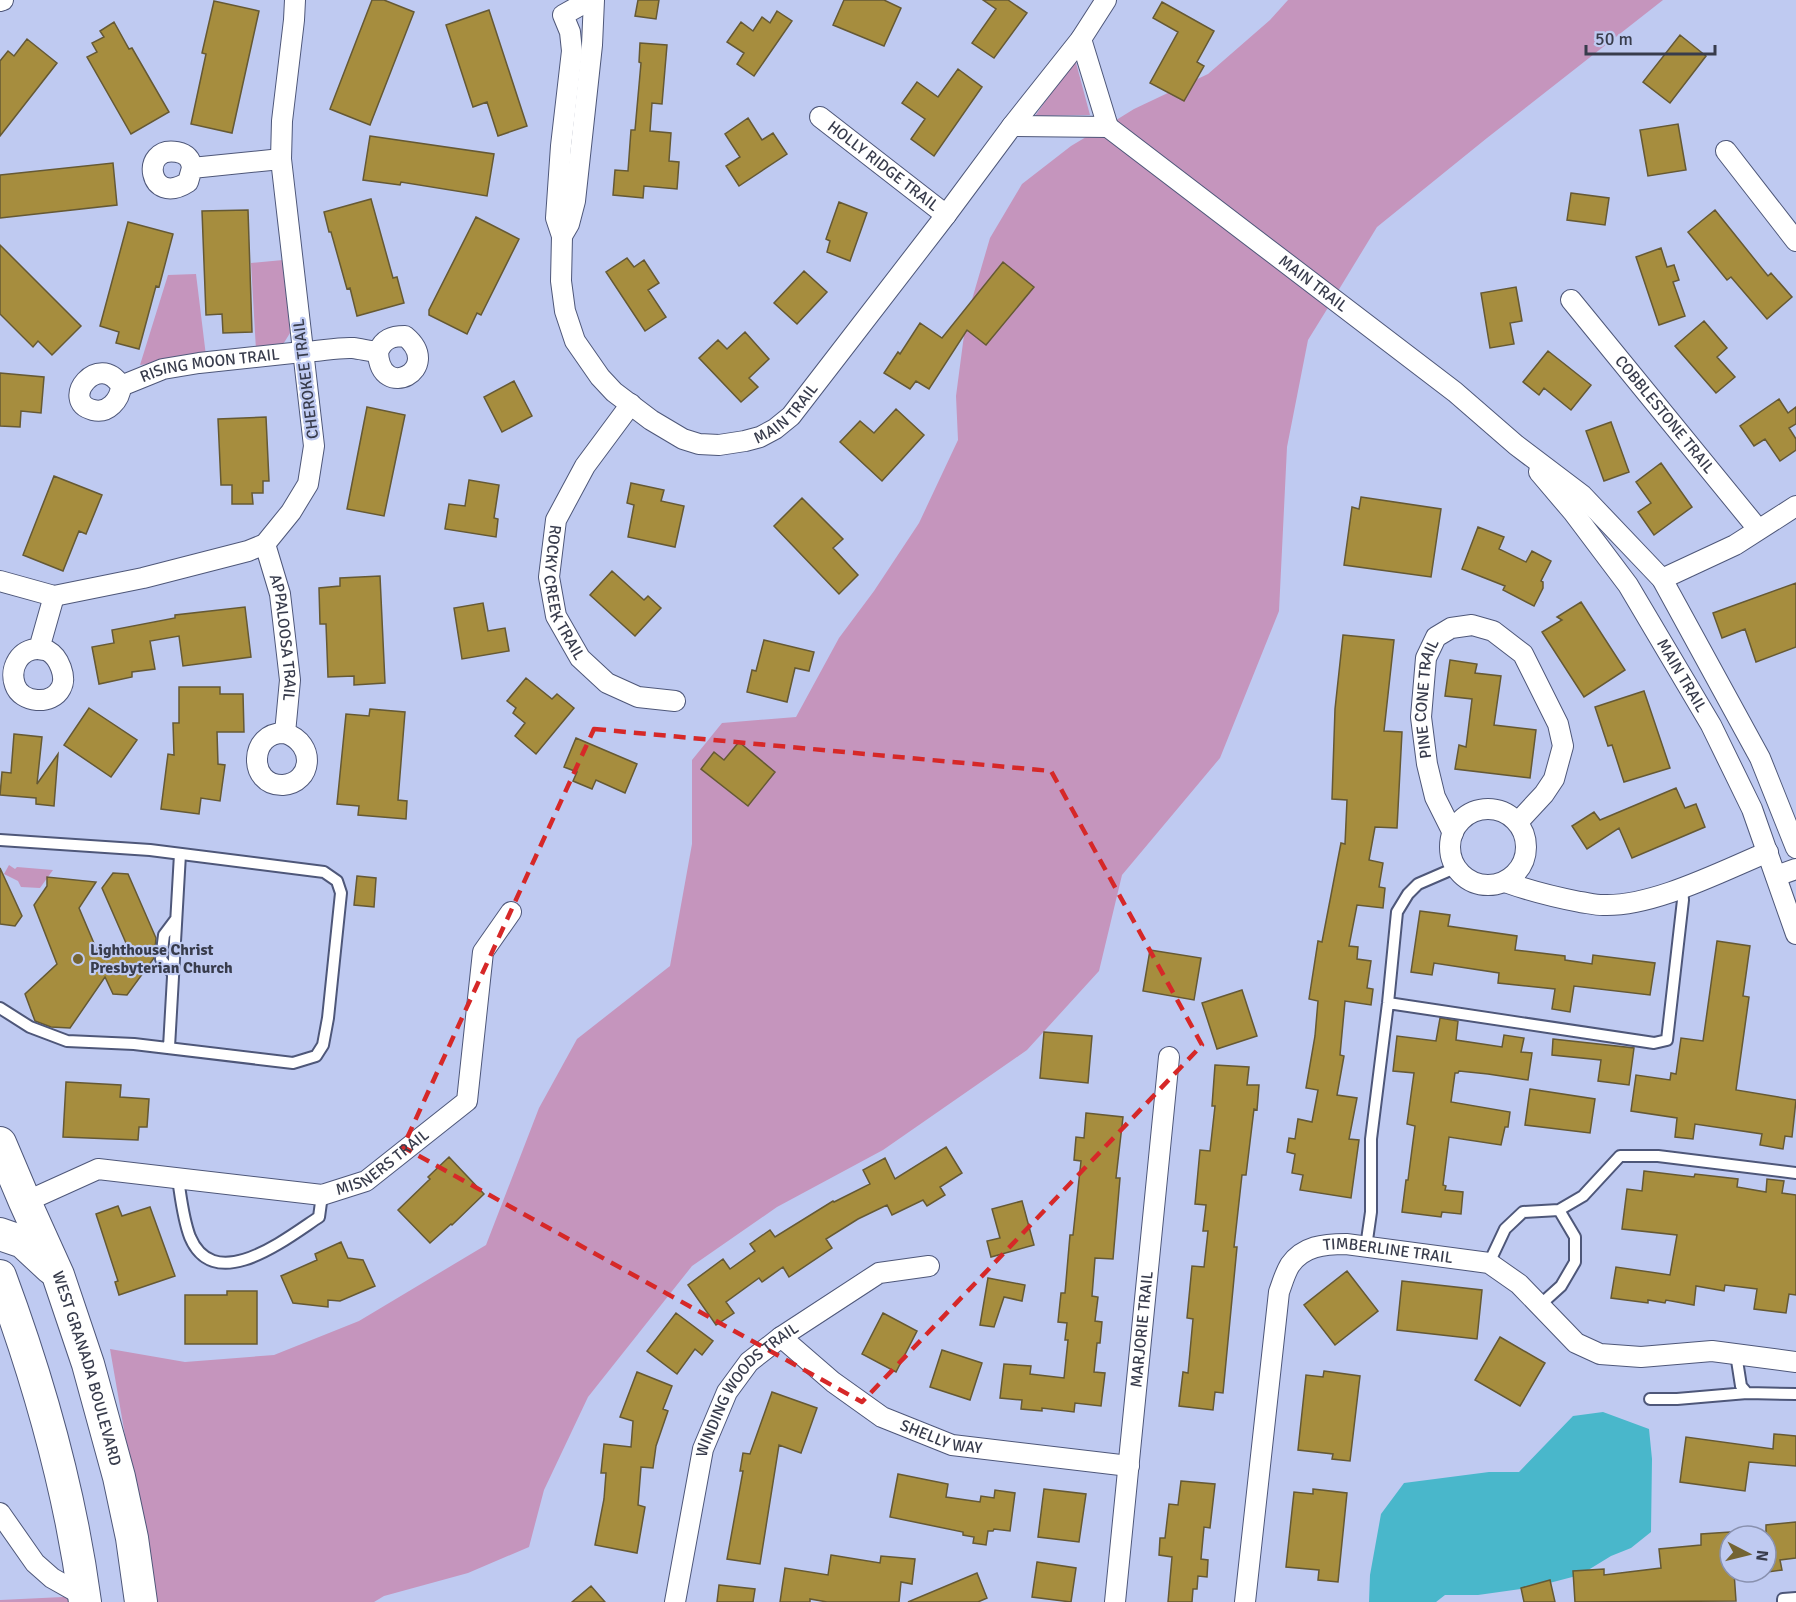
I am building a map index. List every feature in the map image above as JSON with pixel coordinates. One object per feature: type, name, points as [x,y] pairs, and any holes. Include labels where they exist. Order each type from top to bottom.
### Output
[{"type":"main road","name":"WEST GRANADA BOULEVARD","points":[[0,1143],[12,1197],[58,1275],[88,1364],[119,1477],[132,1538],[141,1602]]},
{"type":"main road","points":[[0,1234],[23,1242],[58,1275]]},
{"type":"main road","points":[[0,1276],[19,1327],[51,1432],[88,1600]]},
{"type":"street","name":"CHEROKEE TRAIL","points":[[265,544],[291,512],[308,484],[314,446],[280,159],[295,0]]},
{"type":"street","name":"MAIN TRAIL","points":[[585,0],[581,5],[557,8],[570,32],[572,51],[561,146],[556,218],[562,236],[561,281],[569,326],[575,341],[600,377],[614,392],[669,432],[699,444],[719,445],[760,437],[776,429],[791,416],[1081,39],[1106,0]]},
{"type":"street","name":"MAIN TRAIL","points":[[562,236],[569,224],[575,201],[592,45],[594,0]]},
{"type":"street","points":[[1012,126],[1108,127],[1081,39]]},
{"type":"street","name":"HOLLY RIDGE TRAIL","points":[[820,117],[946,214]]},
{"type":"street","name":"MAIN TRAIL","points":[[1108,127],[1455,392],[1516,445],[1582,495],[1662,579],[1760,758],[1795,843]]},
{"type":"street","points":[[1726,151],[1796,241]]},
{"type":"street","points":[[192,168],[280,159]]},
{"type":"street","name":"COBBLESTONE TRAIL","points":[[1571,300],[1758,529]]},
{"type":"street","name":"RISING MOON TRAIL","points":[[121,386],[163,369],[199,363],[354,348],[378,352]]},
{"type":"street","name":"ROCKY CREEK TRAIL","points":[[631,404],[585,466],[556,520],[549,577],[556,616],[580,658],[607,683],[638,698],[675,701]]},
{"type":"street","name":"MAIN TRAIL","points":[[1516,445],[1573,512],[1628,585],[1711,725],[1752,808],[1796,934]]},
{"type":"street","points":[[1662,579],[1735,545],[1796,506]]},
{"type":"street","points":[[0,581],[54,596],[143,578],[248,551],[265,544]]},
{"type":"street","name":"APPALOOSA TRAIL","points":[[265,544],[280,594],[290,680],[285,733]]},
{"type":"street","points":[[1614,567],[1634,551]]},
{"type":"street","points":[[39,649],[54,596]]},
{"type":"street","points":[[1649,621],[1676,606]]},
{"type":"street","name":"PINE CONE TRAIL","points":[[1453,833],[1435,797],[1427,764],[1421,717],[1426,658],[1437,637],[1451,628],[1472,625],[1492,631],[1524,654],[1558,724],[1563,746],[1554,779],[1544,794],[1518,822]]},
{"type":"street","points":[[1496,809],[1508,814],[1518,822],[1527,845],[1526,858],[1512,879],[1488,886],[1475,884],[1464,878],[1455,868],[1450,843],[1461,820],[1471,812],[1496,809]]},
{"type":"street","points":[[1758,825],[1784,816]]},
{"type":"street","points":[[1505,882],[1558,898],[1603,905],[1640,901],[1682,888],[1768,852]]},
{"type":"street","points":[[1776,876],[1796,869]]},
{"type":"street","name":"MISNERS TRAIL","points":[[12,1197],[98,1169],[322,1195],[366,1181],[467,1101],[483,952],[511,912]]},
{"type":"street","name":"MARJORIE TRAIL","points":[[1115,1602],[1169,1057]]},
{"type":"street","name":"TIMBERLINE TRAIL","points":[[1245,1602],[1279,1292],[1290,1266],[1305,1251],[1323,1244],[1346,1244],[1489,1263],[1519,1284],[1576,1343],[1599,1354],[1641,1357],[1712,1352],[1796,1362]]},
{"type":"street","name":"WINDING WOODS TRAIL","points":[[675,1602],[703,1449],[727,1392],[749,1362],[781,1337],[879,1273],[929,1266]]},
{"type":"street","name":"SHELLY WAY","points":[[781,1337],[833,1382],[882,1417],[952,1445],[1129,1466]]},
{"type":"street","points":[[0,1513],[35,1563],[52,1578],[88,1600]]},
{"type":"lane","points":[[0,840],[150,850],[324,872],[337,881],[341,893],[328,1018],[323,1045],[316,1056],[293,1063],[169,1047],[67,1041],[30,1027],[0,1008]]},
{"type":"lane","points":[[169,1047],[180,854]]},
{"type":"lane","points":[[1366,1246],[1371,1212],[1371,1138],[1397,912],[1408,894],[1418,884],[1455,868]]},
{"type":"lane","points":[[1388,1003],[1654,1043],[1667,1040],[1683,900],[1682,888]]},
{"type":"lane","points":[[1489,1263],[1505,1229],[1523,1212],[1559,1210],[1583,1196],[1620,1156],[1658,1156],[1796,1173]]},
{"type":"lane","points":[[178,1179],[191,1238],[203,1255],[218,1263],[234,1263],[260,1255],[319,1217],[322,1195]]},
{"type":"lane","points":[[1540,1305],[1561,1286],[1575,1262],[1575,1237],[1559,1210]]},
{"type":"lane","points":[[1736,1354],[1741,1386],[1747,1393]]},
{"type":"lane","points":[[1650,1399],[1747,1393],[1796,1394]]},
{"type":"lane","points":[[1783,1602],[1783,1599],[1796,1598]]},
{"type":"highlighted area","points":[[594,729],[1051,771],[1202,1045],[862,1402],[403,1147]]},
{"type":"shaded area","points":[[1288,0],[1663,0],[1377,227],[1338,291],[1113,122],[1134,109],[1208,74],[1270,20]]},
{"type":"shaded area","points":[[1075,59],[1090,115],[1035,116]]},
{"type":"shaded area","points":[[1096,131],[1329,306],[1308,340],[1287,447],[1279,611],[1220,758],[1122,875],[1099,971],[1027,1050],[883,1150],[777,1207],[692,1266],[588,1397],[544,1490],[529,1547],[468,1573],[384,1596],[374,1602],[154,1602],[110,1349],[185,1362],[274,1355],[359,1321],[486,1245],[539,1108],[577,1039],[670,966],[692,844],[692,760],[722,723],[796,717],[839,638],[874,591],[919,523],[958,440],[956,396],[966,320],[990,238],[1022,184],[1071,146]]},
{"type":"shaded area","points":[[283,260],[290,333],[282,346],[256,350],[251,263]]},
{"type":"shaded area","points":[[196,274],[206,356],[208,357],[140,365],[168,275]]},
{"type":"shaded area","points":[[9,865],[15,869],[17,867],[53,870],[40,888],[21,887],[18,881],[4,874]]},
{"type":"shaded area","points":[[1603,1412],[1649,1429],[1652,1459],[1651,1532],[1631,1548],[1611,1556],[1580,1575],[1534,1587],[1478,1595],[1445,1595],[1436,1602],[1369,1602],[1370,1575],[1381,1514],[1404,1483],[1489,1472],[1519,1472],[1573,1416]]},
{"type":"shaded area","points":[[84,1596],[85,1602],[0,1602],[0,1600]]},
{"type":"building","points":[[372,0],[384,0],[414,12],[370,125],[330,109]]},
{"type":"building","points":[[638,0],[659,0],[656,19],[635,16]]},
{"type":"building","points":[[844,0],[884,0],[901,8],[884,46],[833,25]]},
{"type":"building","points":[[983,0],[1008,0],[1027,13],[994,58],[972,43],[996,9]]},
{"type":"building","points":[[214,1],[259,11],[232,133],[191,124],[206,54],[202,53]]},
{"type":"building","points":[[1162,2],[1214,31],[1197,62],[1204,66],[1184,101],[1150,83],[1178,32],[1153,18]]},
{"type":"building","points":[[489,10],[527,126],[498,136],[487,102],[473,107],[446,25]]},
{"type":"building","points":[[777,11],[792,21],[754,76],[737,64],[744,53],[727,42],[741,22],[753,31],[762,17],[770,23]]},
{"type":"building","points":[[114,22],[129,49],[132,48],[169,112],[131,134],[87,57],[97,52],[92,43],[104,37],[100,31]]},
{"type":"building","points":[[1680,35],[1706,56],[1670,103],[1643,82]]},
{"type":"building","points":[[27,39],[57,63],[0,136],[0,61],[8,51],[14,56]]},
{"type":"building","points":[[640,43],[667,45],[662,104],[652,103],[650,131],[671,133],[669,161],[679,162],[677,189],[644,186],[643,198],[613,195],[615,170],[628,171],[631,130],[635,130],[641,63],[639,62]]},
{"type":"building","points":[[958,69],[982,87],[934,156],[911,139],[925,119],[902,103],[917,82],[938,97]]},
{"type":"building","points":[[748,118],[762,140],[773,133],[787,154],[739,186],[726,166],[740,157],[725,134]]},
{"type":"building","points":[[1678,124],[1686,170],[1648,176],[1640,130]]},
{"type":"building","points":[[370,136],[494,154],[487,196],[401,182],[400,185],[363,180]]},
{"type":"building","points":[[113,163],[117,205],[0,218],[0,175]]},
{"type":"building","points":[[1571,193],[1609,198],[1605,225],[1567,220]]},
{"type":"building","points":[[371,199],[393,278],[397,277],[404,303],[357,316],[324,212]]},
{"type":"building","points":[[839,202],[867,213],[850,261],[827,252],[830,241],[826,239]]},
{"type":"building","points":[[248,210],[252,332],[223,333],[222,314],[206,315],[202,211]]},
{"type":"building","points":[[1715,210],[1768,276],[1771,273],[1792,297],[1767,319],[1731,277],[1727,280],[1688,232]]},
{"type":"building","points":[[476,217],[519,239],[481,315],[477,313],[467,334],[429,315],[429,310]]},
{"type":"building","points":[[128,222],[173,234],[139,349],[116,343],[119,332],[100,326]]},
{"type":"building","points":[[0,245],[81,326],[52,355],[38,341],[33,347],[0,314]]},
{"type":"building","points":[[1661,248],[1667,267],[1674,265],[1679,280],[1673,282],[1685,316],[1659,325],[1636,257]]},
{"type":"building","points":[[627,258],[634,267],[644,260],[659,283],[648,290],[666,317],[645,331],[606,272]]},
{"type":"building","points":[[1003,262],[1034,287],[986,345],[967,330],[929,389],[916,381],[910,389],[884,373],[898,352],[900,354],[920,323],[942,338]]},
{"type":"building","points":[[804,271],[827,292],[797,324],[774,303]]},
{"type":"building","points":[[1516,287],[1522,321],[1510,323],[1514,344],[1490,348],[1481,293]]},
{"type":"building","points":[[1704,321],[1727,348],[1717,357],[1735,377],[1716,393],[1675,346]]},
{"type":"building","points":[[745,332],[769,359],[749,378],[758,387],[741,402],[699,358],[718,340],[727,349]]},
{"type":"building","points":[[1548,351],[1591,385],[1571,410],[1544,388],[1539,395],[1523,382]]},
{"type":"building","points":[[0,373],[44,377],[41,413],[21,411],[20,427],[0,426]]},
{"type":"building","points":[[514,381],[532,416],[502,432],[484,397]]},
{"type":"building","points":[[1779,399],[1788,413],[1796,407],[1796,424],[1789,428],[1796,439],[1796,450],[1780,461],[1765,439],[1754,446],[1740,426]]},
{"type":"building","points":[[367,407],[405,415],[384,516],[347,509]]},
{"type":"building","points":[[896,409],[924,435],[882,481],[840,442],[860,421],[874,433]]},
{"type":"building","points":[[266,417],[269,481],[263,481],[263,493],[252,493],[253,504],[232,504],[232,485],[221,485],[218,419]]},
{"type":"building","points":[[1611,422],[1629,472],[1604,481],[1586,431]]},
{"type":"building","points":[[1661,463],[1692,507],[1654,535],[1638,512],[1651,503],[1636,482]]},
{"type":"building","points":[[54,476],[102,495],[86,534],[79,531],[63,571],[23,555]]},
{"type":"building","points":[[469,480],[499,485],[494,518],[498,519],[496,537],[445,529],[449,504],[465,506]]},
{"type":"building","points":[[631,483],[664,490],[661,501],[684,506],[675,547],[628,537],[634,505],[627,503]]},
{"type":"building","points":[[1361,497],[1441,509],[1431,577],[1344,565],[1352,507],[1359,509]]},
{"type":"building","points":[[802,498],[843,539],[833,548],[858,575],[839,594],[774,526]]},
{"type":"building","points":[[1478,527],[1504,537],[1499,549],[1526,562],[1532,551],[1551,561],[1541,581],[1543,588],[1534,606],[1503,590],[1505,586],[1462,569]]},
{"type":"building","points":[[612,571],[644,600],[648,596],[661,608],[635,636],[590,595]]},
{"type":"building","points":[[380,576],[385,683],[354,685],[354,676],[328,677],[326,624],[320,624],[319,588],[340,586],[340,578]]},
{"type":"building","points":[[1796,583],[1796,647],[1756,662],[1745,629],[1722,638],[1713,613]]},
{"type":"building","points":[[1581,602],[1625,670],[1584,697],[1542,632],[1562,620],[1557,617]]},
{"type":"building","points":[[483,603],[488,631],[505,628],[509,651],[462,659],[454,608]]},
{"type":"building","points":[[245,607],[251,657],[183,666],[179,636],[150,641],[155,669],[132,672],[132,677],[99,684],[92,647],[114,643],[112,630],[175,618],[175,615]]},
{"type":"building","points":[[1343,635],[1394,640],[1384,731],[1402,732],[1397,828],[1375,827],[1369,860],[1383,863],[1379,887],[1385,888],[1383,908],[1357,905],[1349,946],[1358,947],[1357,959],[1371,961],[1367,988],[1373,989],[1371,1005],[1345,1001],[1340,1055],[1344,1056],[1337,1095],[1357,1098],[1349,1139],[1359,1140],[1351,1198],[1300,1190],[1303,1175],[1292,1173],[1295,1154],[1287,1152],[1289,1138],[1295,1139],[1298,1119],[1312,1122],[1318,1090],[1306,1088],[1315,1036],[1318,1001],[1309,999],[1318,941],[1322,942],[1341,843],[1345,844],[1347,800],[1332,799],[1335,709]]},
{"type":"building","points":[[764,640],[814,652],[809,671],[795,668],[787,702],[747,692],[752,670],[756,671]]},
{"type":"building","points":[[1450,660],[1477,664],[1475,673],[1501,676],[1494,725],[1536,730],[1530,778],[1455,769],[1459,745],[1466,747],[1472,699],[1445,696]]},
{"type":"building","points":[[526,678],[552,699],[557,694],[574,708],[536,754],[515,736],[525,723],[513,713],[516,708],[507,701]]},
{"type":"building","points":[[179,687],[220,687],[220,694],[243,694],[244,732],[217,732],[218,764],[225,765],[220,801],[201,798],[199,814],[161,809],[168,754],[174,755],[173,723],[179,723]]},
{"type":"building","points":[[1644,691],[1670,768],[1624,782],[1612,745],[1608,746],[1595,707]]},
{"type":"building","points":[[89,708],[137,740],[111,777],[64,745]]},
{"type":"building","points":[[370,709],[405,712],[398,800],[407,801],[406,819],[358,815],[359,806],[337,804],[346,714],[369,716]]},
{"type":"building","points":[[14,734],[42,737],[37,784],[58,754],[54,806],[36,804],[36,798],[0,795],[2,772],[11,773]]},
{"type":"building","points":[[576,738],[637,764],[625,793],[596,780],[592,789],[573,781],[577,772],[564,767]]},
{"type":"building","points":[[739,742],[775,772],[748,806],[701,769],[714,752],[724,760]]},
{"type":"building","points":[[1676,788],[1685,808],[1696,804],[1705,827],[1632,858],[1619,828],[1587,849],[1572,826],[1594,812],[1600,820]]},
{"type":"building","points":[[0,868],[22,916],[15,926],[0,924]]},
{"type":"building","points":[[113,873],[128,874],[156,938],[154,958],[127,995],[113,994],[105,977],[70,1028],[51,1027],[35,1021],[25,994],[57,964],[34,905],[47,886],[47,877],[96,882],[79,908],[99,955],[126,943],[102,888]]},
{"type":"building","points":[[357,876],[376,878],[374,907],[354,905]]},
{"type":"building","points":[[1420,911],[1450,915],[1448,926],[1517,936],[1515,950],[1565,956],[1565,960],[1592,964],[1593,955],[1655,963],[1650,995],[1574,986],[1570,1012],[1552,1009],[1555,989],[1498,983],[1499,973],[1434,963],[1432,975],[1411,972]]},
{"type":"building","points":[[1717,941],[1750,946],[1743,996],[1749,997],[1736,1090],[1796,1100],[1792,1137],[1785,1136],[1783,1149],[1760,1145],[1762,1134],[1695,1124],[1693,1139],[1675,1137],[1677,1118],[1631,1111],[1636,1075],[1670,1080],[1671,1073],[1676,1074],[1681,1038],[1703,1041]]},
{"type":"building","points":[[1150,950],[1201,958],[1194,1000],[1143,991]]},
{"type":"building","points":[[1242,990],[1257,1036],[1217,1049],[1202,1003]]},
{"type":"building","points":[[1440,1018],[1458,1021],[1456,1040],[1502,1047],[1504,1035],[1524,1038],[1521,1052],[1532,1053],[1528,1080],[1459,1071],[1455,1073],[1451,1102],[1510,1112],[1508,1127],[1505,1127],[1501,1145],[1449,1137],[1443,1185],[1446,1186],[1445,1190],[1463,1192],[1461,1214],[1442,1212],[1441,1217],[1402,1212],[1415,1126],[1407,1124],[1414,1073],[1393,1071],[1397,1036],[1436,1041]]},
{"type":"building","points":[[1044,1032],[1092,1036],[1088,1083],[1040,1078]]},
{"type":"building","points":[[1553,1039],[1634,1048],[1629,1085],[1598,1081],[1601,1060],[1552,1055]]},
{"type":"building","points":[[1215,1065],[1249,1067],[1247,1085],[1259,1085],[1246,1175],[1242,1175],[1223,1393],[1215,1392],[1213,1410],[1179,1406],[1183,1372],[1188,1373],[1193,1319],[1187,1318],[1192,1266],[1204,1267],[1208,1231],[1203,1231],[1206,1205],[1195,1204],[1200,1150],[1210,1151],[1215,1106],[1212,1106]]},
{"type":"building","points":[[66,1082],[121,1085],[120,1097],[149,1099],[147,1127],[139,1127],[138,1140],[63,1137]]},
{"type":"building","points":[[1530,1089],[1595,1099],[1590,1133],[1525,1125]]},
{"type":"building","points":[[1086,1113],[1123,1117],[1116,1178],[1120,1178],[1113,1259],[1095,1258],[1092,1296],[1098,1297],[1095,1321],[1102,1322],[1094,1372],[1105,1373],[1101,1406],[1075,1403],[1074,1412],[1042,1408],[1042,1411],[1021,1409],[1022,1400],[1000,1398],[1004,1364],[1031,1366],[1030,1374],[1064,1378],[1068,1340],[1065,1340],[1067,1323],[1058,1322],[1061,1293],[1065,1293],[1070,1235],[1073,1235],[1081,1161],[1074,1160],[1076,1137],[1084,1138]]},
{"type":"building","points":[[946,1147],[962,1173],[940,1187],[945,1195],[927,1206],[923,1200],[892,1215],[887,1205],[858,1219],[826,1239],[832,1248],[789,1277],[783,1267],[762,1282],[759,1278],[726,1302],[734,1313],[716,1325],[688,1285],[723,1259],[730,1269],[755,1251],[750,1244],[770,1230],[775,1237],[833,1201],[870,1184],[863,1170],[885,1158],[895,1179]]},
{"type":"building","points":[[449,1157],[484,1194],[430,1243],[398,1210]]},
{"type":"building","points":[[1644,1171],[1738,1179],[1737,1187],[1766,1192],[1767,1179],[1784,1181],[1782,1193],[1796,1195],[1796,1295],[1789,1294],[1786,1313],[1754,1309],[1757,1289],[1725,1285],[1724,1291],[1696,1286],[1694,1305],[1666,1300],[1665,1303],[1648,1300],[1648,1303],[1611,1298],[1616,1267],[1670,1275],[1677,1235],[1622,1229],[1627,1189],[1642,1191]]},
{"type":"building","points":[[1022,1201],[1034,1245],[991,1257],[987,1241],[1000,1238],[992,1209]]},
{"type":"building","points":[[118,1206],[122,1216],[150,1207],[175,1276],[119,1295],[115,1282],[118,1281],[96,1214]]},
{"type":"building","points":[[341,1242],[348,1258],[363,1260],[375,1286],[340,1301],[328,1300],[328,1307],[293,1303],[281,1276],[317,1260],[315,1254]]},
{"type":"building","points":[[1347,1271],[1378,1311],[1335,1345],[1304,1305]]},
{"type":"building","points":[[988,1278],[1025,1285],[1022,1301],[1004,1297],[994,1327],[980,1325]]},
{"type":"building","points":[[1402,1281],[1482,1290],[1477,1339],[1397,1330]]},
{"type":"building","points":[[227,1291],[257,1291],[257,1344],[185,1344],[185,1295],[227,1295]]},
{"type":"building","points":[[676,1313],[713,1341],[702,1355],[695,1349],[677,1374],[647,1351]]},
{"type":"building","points":[[883,1313],[917,1331],[896,1372],[862,1354]]},
{"type":"building","points":[[1500,1337],[1545,1363],[1520,1406],[1475,1380]]},
{"type":"building","points":[[942,1350],[982,1363],[970,1400],[930,1387]]},
{"type":"building","points":[[1324,1371],[1360,1376],[1350,1461],[1332,1459],[1333,1454],[1298,1450],[1306,1375],[1323,1377]]},
{"type":"building","points":[[637,1372],[672,1386],[663,1409],[668,1411],[656,1446],[653,1468],[641,1467],[638,1505],[645,1507],[637,1553],[595,1545],[604,1499],[606,1473],[601,1473],[604,1444],[631,1447],[633,1421],[620,1417]]},
{"type":"building","points":[[772,1392],[817,1408],[801,1453],[779,1445],[760,1564],[727,1559],[743,1471],[740,1471],[743,1453],[750,1454]]},
{"type":"building","points":[[1774,1434],[1796,1436],[1796,1466],[1749,1462],[1745,1491],[1680,1482],[1686,1437],[1773,1449]]},
{"type":"building","points":[[898,1474],[948,1484],[946,1497],[980,1502],[981,1496],[994,1498],[995,1490],[1015,1493],[1010,1531],[994,1529],[988,1531],[986,1545],[973,1543],[974,1537],[963,1535],[963,1532],[890,1517]]},
{"type":"building","points":[[1181,1481],[1215,1484],[1210,1528],[1204,1527],[1201,1559],[1208,1560],[1207,1577],[1198,1576],[1197,1589],[1193,1589],[1192,1602],[1168,1602],[1172,1557],[1159,1555],[1160,1538],[1165,1538],[1169,1504],[1178,1505]]},
{"type":"building","points":[[1044,1489],[1086,1494],[1079,1542],[1038,1537]]},
{"type":"building","points":[[1313,1489],[1347,1493],[1338,1582],[1318,1580],[1319,1570],[1286,1567],[1294,1492],[1313,1494]]},
{"type":"building","points":[[1796,1522],[1796,1558],[1780,1560],[1782,1570],[1778,1571],[1778,1524],[1776,1524]]},
{"type":"building","points":[[1718,1533],[1718,1584],[1735,1584],[1736,1601],[1575,1602],[1573,1571],[1604,1569],[1604,1575],[1661,1568],[1659,1549],[1701,1545],[1701,1534]]},
{"type":"building","points":[[831,1555],[880,1563],[881,1556],[915,1559],[912,1584],[901,1582],[899,1602],[827,1602],[810,1599],[810,1602],[780,1602],[785,1568],[828,1575]]},
{"type":"building","points":[[1037,1562],[1076,1568],[1071,1602],[1032,1597]]},
{"type":"building","points":[[977,1573],[987,1598],[978,1602],[908,1602]]},
{"type":"building","points":[[1550,1580],[1555,1602],[1524,1602],[1521,1588]]},
{"type":"building","points":[[719,1585],[755,1589],[753,1602],[717,1602]]},
{"type":"building","points":[[591,1586],[605,1602],[572,1602]]},
{"type":"place","name":"Lighthouse Christ Presbyterian Church","points":[[78,959]]}]
